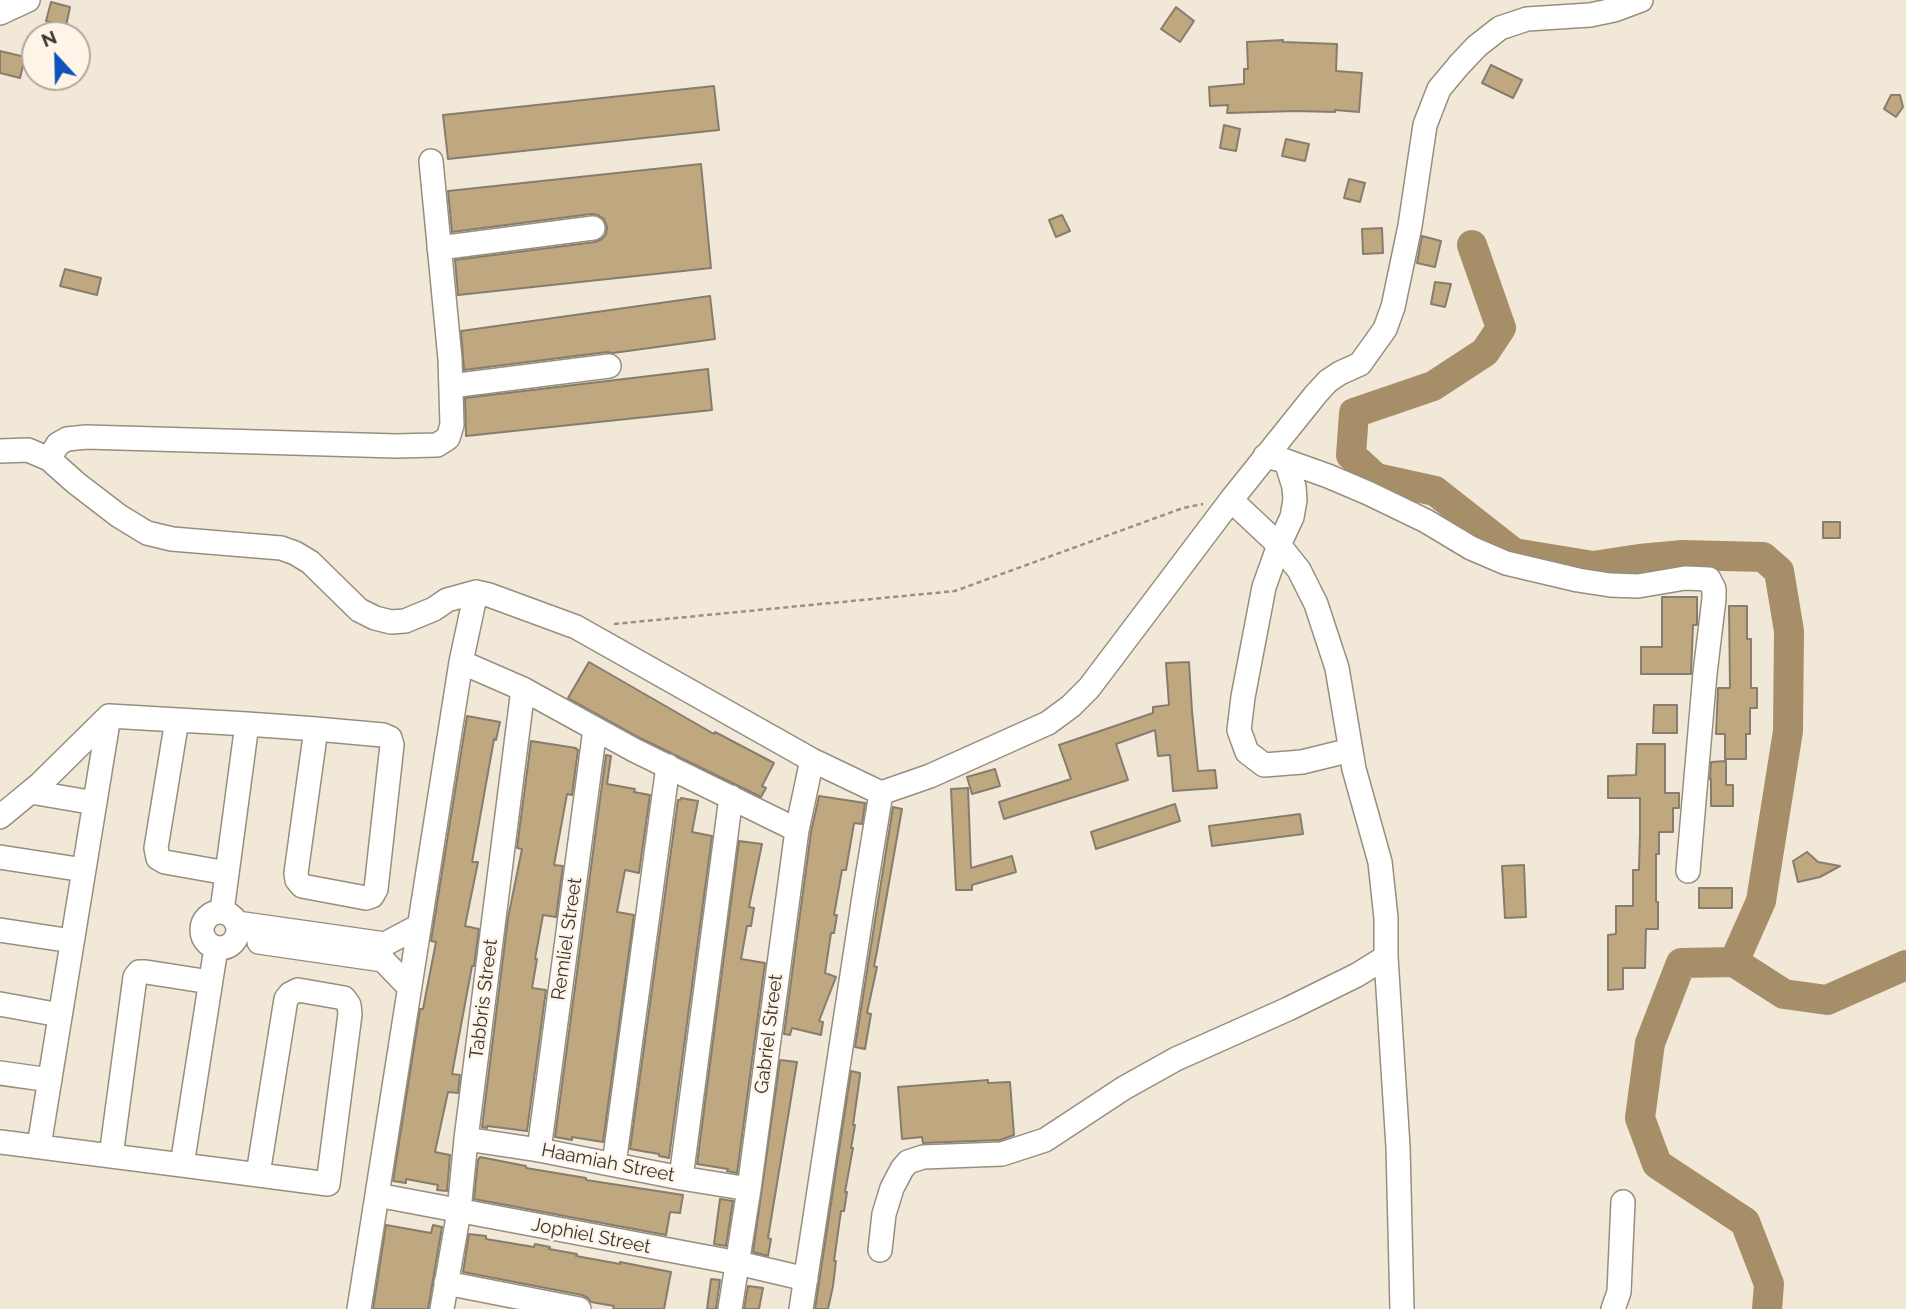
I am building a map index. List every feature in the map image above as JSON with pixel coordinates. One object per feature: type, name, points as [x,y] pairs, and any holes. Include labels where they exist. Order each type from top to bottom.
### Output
[{"type":"street","points":[[0,13],[28,0]]},
{"type":"street","points":[[0,451],[28,450],[49,459],[109,509],[147,533],[172,539],[281,548],[296,553],[310,562],[359,610],[374,618],[391,622],[405,621],[434,609],[447,600],[476,592],[576,627],[812,760],[881,793],[930,776],[1048,723],[1071,706],[1089,688],[1231,500],[1276,459],[1316,394],[1328,381],[1360,364],[1385,329],[1393,307],[1410,226],[1424,125],[1439,89],[1477,46],[1500,28],[1527,19],[1590,15],[1641,0]]},
{"type":"street","points":[[49,459],[58,444],[67,439],[86,438],[396,446],[437,445],[448,438],[452,425],[451,386],[431,162]]},
{"type":"street","points":[[439,248],[593,228]]},
{"type":"street","points":[[451,386],[609,366]]},
{"type":"street","points":[[1276,459],[1294,487],[1295,500],[1292,517],[1264,587],[1239,730],[1247,752],[1265,765],[1302,762],[1350,750]]},
{"type":"street","points":[[1276,459],[1368,493],[1426,521],[1471,548],[1506,563],[1610,585],[1638,586],[1685,578],[1709,579],[1714,589],[1714,599],[1688,871]]},
{"type":"street","points":[[1231,500],[1279,545],[1299,570],[1316,604],[1337,668],[1354,769],[1380,862],[1386,918],[1398,1147],[1402,1309]]},
{"type":"street","points":[[359,1309],[461,662],[476,592]]},
{"type":"street","points":[[461,662],[523,689],[595,729],[797,830]]},
{"type":"street","name":"Tabbris Street","points":[[442,1309],[459,1211],[523,689]]},
{"type":"street","points":[[39,1146],[109,716]]},
{"type":"street","points":[[0,817],[31,792],[109,716],[247,724],[316,729],[383,735],[390,738],[393,745],[376,889],[372,896],[366,898],[302,886],[297,880],[316,729]]},
{"type":"street","points":[[177,720],[156,848],[158,858],[165,862],[227,873]]},
{"type":"street","points":[[182,1165],[210,982],[227,930],[227,873],[247,724]]},
{"type":"street","name":"Remliel Street","points":[[539,1150],[595,729]]},
{"type":"street","name":"Gabriel Street","points":[[730,1309],[749,1189],[797,830],[812,760]]},
{"type":"street","points":[[614,1164],[668,766]]},
{"type":"street","points":[[31,792],[95,803]]},
{"type":"street","points":[[801,1309],[881,793]]},
{"type":"street","points":[[681,1178],[732,797]]},
{"type":"street","points":[[0,857],[84,870]]},
{"type":"street","points":[[227,930],[384,952],[419,926]]},
{"type":"street","points":[[0,930],[72,941]]},
{"type":"street","points":[[384,952],[409,987]]},
{"type":"street","points":[[880,1250],[884,1213],[892,1188],[908,1162],[923,1157],[1002,1154],[1045,1140],[1124,1088],[1176,1059],[1299,1004],[1386,957]]},
{"type":"street","points":[[111,1156],[135,977],[139,972],[146,972],[210,982]]},
{"type":"street","points":[[0,1142],[328,1184],[350,1014],[349,1005],[344,998],[298,990],[289,994],[286,999],[258,1174]]},
{"type":"street","points":[[0,1004],[60,1015]]},
{"type":"street","points":[[0,1073],[50,1080]]},
{"type":"street","name":"Haamiah Street","points":[[466,1139],[749,1189]]},
{"type":"street","name":"Jophiel Street","points":[[377,1195],[737,1263],[806,1279]]},
{"type":"street","points":[[1613,1309],[1619,1292],[1623,1202]]},
{"type":"street","points":[[446,1283],[516,1303],[579,1309]]},
{"type":"path","points":[[621,624],[955,592],[1182,508],[1231,500]]},
{"type":"building","points":[[51,2],[70,7],[67,21],[46,21]]},
{"type":"building","points":[[1176,7],[1194,21],[1180,42],[1161,29]]},
{"type":"building","points":[[1283,40],[1337,44],[1336,71],[1362,73],[1359,112],[1335,110],[1227,113],[1228,105],[1210,106],[1209,87],[1244,84],[1244,69],[1248,69],[1247,42]]},
{"type":"building","points":[[0,51],[21,56],[20,78],[0,73]]},
{"type":"building","points":[[1491,65],[1522,80],[1513,98],[1482,83]]},
{"type":"building","points":[[714,86],[719,130],[448,159],[443,115]]},
{"type":"building","points":[[1891,95],[1900,95],[1903,107],[1896,117],[1884,109]]},
{"type":"building","points":[[1224,125],[1240,129],[1236,151],[1220,148]]},
{"type":"building","points":[[1286,139],[1309,144],[1305,161],[1282,156]]},
{"type":"building","points":[[701,164],[711,268],[458,295],[455,260],[595,242],[606,234],[607,227],[604,219],[591,214],[452,232],[448,191]]},
{"type":"building","points":[[1349,179],[1365,183],[1360,202],[1344,198]]},
{"type":"building","points":[[1062,215],[1070,231],[1056,237],[1049,220]]},
{"type":"building","points":[[1382,228],[1383,253],[1363,254],[1362,229]]},
{"type":"building","points":[[1422,236],[1441,241],[1435,267],[1417,263]]},
{"type":"building","points":[[65,269],[101,278],[97,295],[60,286]]},
{"type":"building","points":[[1435,282],[1451,284],[1445,307],[1431,304]]},
{"type":"building","points":[[710,296],[715,339],[464,370],[461,331]]},
{"type":"building","points":[[708,369],[712,410],[466,436],[465,398]]},
{"type":"building","points":[[1823,522],[1840,522],[1840,538],[1823,538]]},
{"type":"building","points":[[1662,597],[1697,597],[1697,625],[1693,625],[1691,674],[1641,674],[1641,647],[1662,647]]},
{"type":"building","points":[[1729,606],[1747,606],[1747,639],[1751,639],[1751,688],[1757,688],[1757,708],[1750,708],[1746,759],[1725,759],[1725,734],[1716,734],[1718,688],[1730,688]]},
{"type":"building","points":[[589,662],[714,734],[715,732],[774,763],[762,786],[766,788],[761,797],[640,738],[568,698]]},
{"type":"building","points":[[1189,662],[1198,771],[1215,770],[1217,788],[1173,791],[1170,755],[1158,756],[1155,730],[1116,744],[1128,780],[1004,819],[999,802],[1071,779],[1059,745],[1153,713],[1153,707],[1169,705],[1166,663]]},
{"type":"building","points":[[1654,705],[1677,705],[1677,733],[1653,733]]},
{"type":"building","points":[[467,716],[500,722],[496,740],[494,739],[472,862],[478,862],[465,926],[479,929],[452,1074],[460,1075],[458,1093],[448,1092],[435,1152],[450,1155],[447,1191],[437,1190],[438,1185],[406,1179],[406,1183],[393,1181],[420,1009],[423,1009],[436,942],[431,941]]},
{"type":"building","points":[[531,741],[578,750],[572,795],[567,794],[554,865],[563,866],[556,917],[543,915],[535,959],[532,988],[546,990],[527,1131],[482,1127],[508,918],[522,849],[517,848]]},
{"type":"building","points":[[1637,744],[1665,744],[1665,793],[1679,793],[1679,808],[1673,808],[1673,832],[1659,832],[1659,854],[1656,854],[1658,929],[1646,929],[1645,968],[1623,968],[1623,989],[1608,990],[1608,935],[1616,934],[1616,906],[1633,906],[1633,870],[1639,870],[1640,798],[1608,798],[1608,776],[1636,775]]},
{"type":"building","points":[[606,755],[611,756],[607,784],[650,795],[639,873],[625,870],[617,912],[634,915],[603,1142],[555,1137]]},
{"type":"building","points":[[1726,761],[1726,785],[1733,785],[1733,806],[1711,806],[1711,762]]},
{"type":"building","points":[[995,769],[1000,786],[972,794],[967,777]]},
{"type":"building","points":[[968,788],[971,868],[1012,856],[1016,872],[972,885],[972,890],[956,890],[951,789]]},
{"type":"building","points":[[819,796],[865,803],[862,824],[854,823],[846,870],[842,870],[834,915],[837,915],[834,933],[831,933],[825,973],[836,977],[819,1021],[823,1022],[821,1035],[792,1028],[790,1035],[784,1034],[811,832]]},
{"type":"building","points":[[681,798],[698,801],[692,832],[712,836],[669,1158],[630,1149],[678,800]]},
{"type":"building","points":[[1175,804],[1180,821],[1096,849],[1091,832]]},
{"type":"building","points":[[893,807],[902,809],[874,966],[877,967],[867,1013],[871,1014],[865,1049],[855,1047]]},
{"type":"building","points":[[1300,814],[1303,834],[1212,846],[1209,826]]},
{"type":"building","points":[[739,841],[762,844],[749,907],[754,908],[751,926],[747,926],[741,959],[765,963],[737,1173],[697,1164]]},
{"type":"building","points":[[1807,852],[1818,862],[1840,866],[1820,877],[1798,882],[1793,861]]},
{"type":"building","points":[[1524,865],[1526,917],[1505,918],[1502,866]]},
{"type":"building","points":[[1699,888],[1732,888],[1732,908],[1699,908]]},
{"type":"building","points":[[780,1060],[797,1062],[768,1238],[771,1239],[768,1256],[753,1252]]},
{"type":"building","points":[[851,1071],[860,1073],[860,1076],[853,1125],[853,1148],[844,1211],[841,1211],[833,1286],[828,1309],[815,1309]]},
{"type":"building","points":[[988,1080],[988,1083],[1010,1082],[1014,1135],[1000,1140],[923,1143],[922,1137],[902,1139],[898,1087]]},
{"type":"building","points":[[480,1157],[586,1180],[683,1195],[680,1213],[670,1212],[666,1235],[474,1199]]},
{"type":"building","points":[[720,1199],[733,1201],[726,1246],[714,1244]]},
{"type":"building","points":[[386,1225],[431,1233],[433,1225],[442,1227],[428,1309],[373,1309]]},
{"type":"building","points":[[469,1234],[534,1247],[535,1244],[577,1254],[576,1256],[671,1272],[664,1309],[613,1309],[614,1306],[591,1302],[582,1295],[463,1272]]},
{"type":"building","points":[[711,1279],[720,1280],[716,1309],[707,1309]]},
{"type":"building","points":[[748,1286],[763,1288],[759,1309],[744,1309]]},
{"type":"waterway","points":[[1472,245],[1501,328],[1485,352],[1433,386],[1354,413],[1351,455],[1376,478],[1435,491],[1514,553],[1593,566],[1683,555],[1763,557],[1779,571],[1789,631],[1788,731],[1761,901],[1734,962]]},
{"type":"waterway","points":[[1767,1309],[1769,1284],[1745,1222],[1657,1164],[1640,1118],[1650,1043],[1681,963],[1734,962],[1784,994],[1827,1000],[1906,965]]}]
